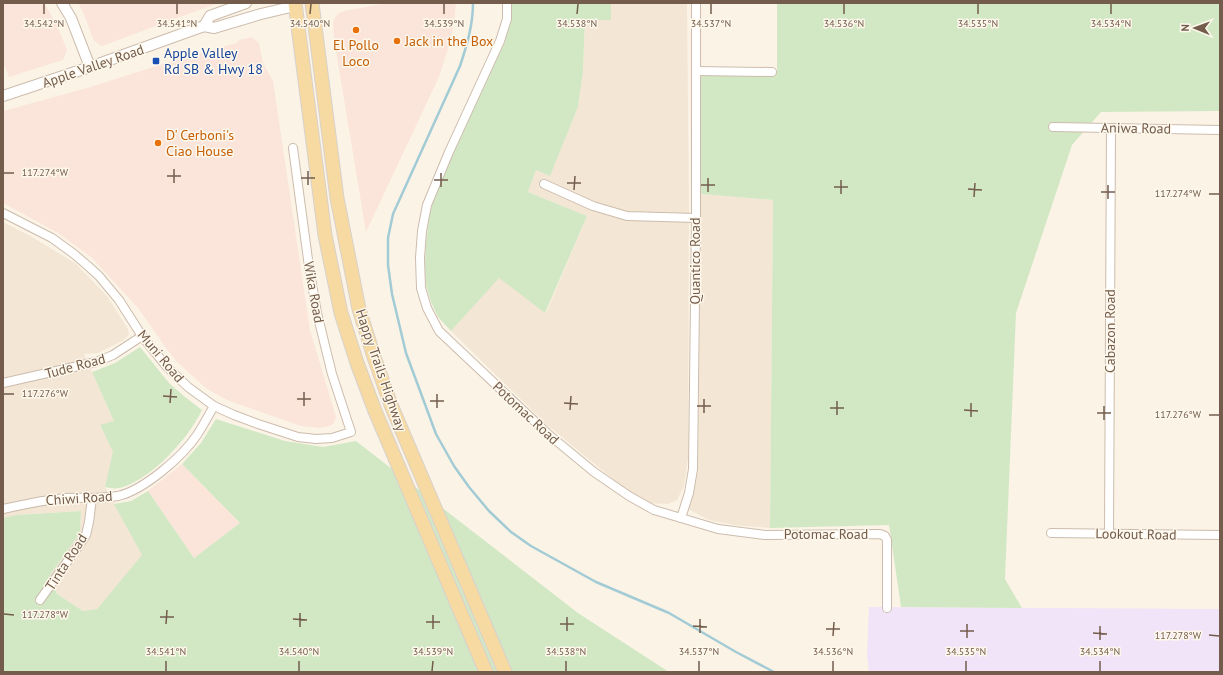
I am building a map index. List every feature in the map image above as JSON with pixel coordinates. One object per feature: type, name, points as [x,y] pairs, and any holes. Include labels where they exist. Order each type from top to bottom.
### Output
[{"type":"main road","name":"Happy Trails Highway","points":[[312,3],[337,198],[359,309],[391,405],[505,672]]},
{"type":"main road","name":"Happy Trails Highway","points":[[295,4],[325,235],[341,313],[357,363],[375,411],[486,672]]},
{"type":"street","points":[[62,3],[71,18],[90,67]]},
{"type":"street","name":"Apple Valley Road","points":[[204,26],[210,16],[246,3]]},
{"type":"street","name":"Potomac Road","points":[[507,3],[507,19],[500,41],[449,152],[427,206],[422,231],[420,258],[421,288],[426,308],[439,331],[548,434],[594,472],[629,496],[654,510],[718,529],[765,534],[880,534],[885,536],[888,540],[887,608]]},
{"type":"street","name":"Quantico Road","points":[[681,518],[689,493],[693,469],[696,218],[696,3]]},
{"type":"street","name":"Apple Valley Road","points":[[3,96],[90,67],[204,26],[214,28],[295,4]]},
{"type":"street","points":[[696,72],[772,72]]},
{"type":"street","name":"Aniwa Road","points":[[1052,127],[1220,130]]},
{"type":"street","name":"Cabazon Road","points":[[1109,534],[1111,128]]},
{"type":"street","name":"Wika Road","points":[[293,148],[309,267],[317,313],[332,374],[351,432]]},
{"type":"street","points":[[544,184],[592,206],[627,216],[696,218]]},
{"type":"street","name":"Muni Road","points":[[3,212],[52,238],[74,254],[99,276],[119,300],[142,336],[167,367],[188,387],[214,406],[258,424],[298,436],[316,439],[332,438],[351,432]]},
{"type":"street","name":"Tude Road","points":[[3,383],[96,362],[114,355],[142,336]]},
{"type":"street","name":"Chiwi Road","points":[[3,509],[58,498],[119,496],[142,486],[160,473],[196,436],[214,406]]},
{"type":"street","name":"Tinta Road","points":[[40,600],[86,535],[92,498]]},
{"type":"street","name":"Lookout Road","points":[[1051,534],[1220,535]]},
{"type":"shaded area","points":[[3,3],[44,3],[57,25],[67,50],[63,60],[9,77],[3,62]]},
{"type":"shaded area","points":[[78,3],[218,3],[102,46],[94,41],[84,14]]},
{"type":"shaded area","points":[[387,3],[456,3],[454,23],[449,46],[439,77],[366,232],[334,39],[333,22],[339,13],[344,11]]},
{"type":"shaded area","points":[[611,3],[687,3],[689,211],[688,458],[684,486],[677,500],[668,504],[642,503],[546,424],[451,331],[499,277],[546,313],[587,216],[528,192],[536,170],[550,175],[578,107],[583,72],[585,20],[611,19]]},
{"type":"shaded area","points":[[252,37],[259,43],[263,63],[273,81],[310,330],[336,417],[334,423],[330,426],[320,428],[301,426],[227,400],[207,389],[177,362],[138,308],[91,257],[58,233],[3,203],[3,111],[87,88],[185,57],[237,43],[239,40]]},
{"type":"shaded area","points":[[701,194],[773,200],[770,528],[734,525],[709,520],[688,509],[698,471]]},
{"type":"shaded area","points":[[3,222],[32,237],[75,263],[107,296],[128,329],[129,334],[124,340],[98,353],[84,354],[114,421],[100,426],[114,452],[105,487],[143,555],[97,609],[83,611],[57,594],[50,575],[80,533],[81,511],[16,515],[3,518]]},
{"type":"shaded area","points":[[182,464],[240,523],[194,558],[148,491]]},
{"type":"shaded area","points":[[869,607],[1220,609],[1220,672],[869,672],[867,655]]},
{"type":"green space","points":[[511,3],[611,3],[611,20],[585,20],[583,72],[578,107],[550,176],[536,170],[528,192],[587,216],[545,313],[499,278],[451,331],[438,317],[431,302],[426,285],[426,241],[430,213],[436,192],[467,121],[505,42]]},
{"type":"green space","points":[[777,3],[1220,3],[1220,111],[1101,112],[1072,145],[1016,313],[1005,579],[1022,608],[901,607],[889,525],[770,528],[773,200],[701,194],[696,71],[777,72]]},
{"type":"green space","points":[[140,347],[169,383],[202,410],[188,433],[156,467],[132,483],[120,488],[105,487],[113,452],[100,425],[114,421],[92,372],[115,363]]},
{"type":"green space","points":[[216,419],[285,441],[323,447],[356,441],[578,613],[669,672],[3,672],[3,518],[16,515],[81,511],[80,533],[50,575],[57,594],[83,611],[97,609],[142,555],[114,504],[131,501],[148,491],[194,558],[240,523],[182,464],[201,443]]},
{"type":"waterway","points":[[473,3],[469,35],[460,66],[393,214],[388,238],[388,265],[392,294],[406,353],[436,434],[454,466],[469,487],[489,511],[511,532],[531,546],[596,582],[669,613],[774,672]]},
{"type":"place","name":"El Pollo Loco","points":[[356,30]]},
{"type":"place","name":"Jack in the Box","points":[[397,41]]},
{"type":"place","name":"Apple Valley Rd SB & Hwy 18","points":[[156,61]]},
{"type":"place","name":"D' Cerboni's Ciao House","points":[[158,143]]}]
